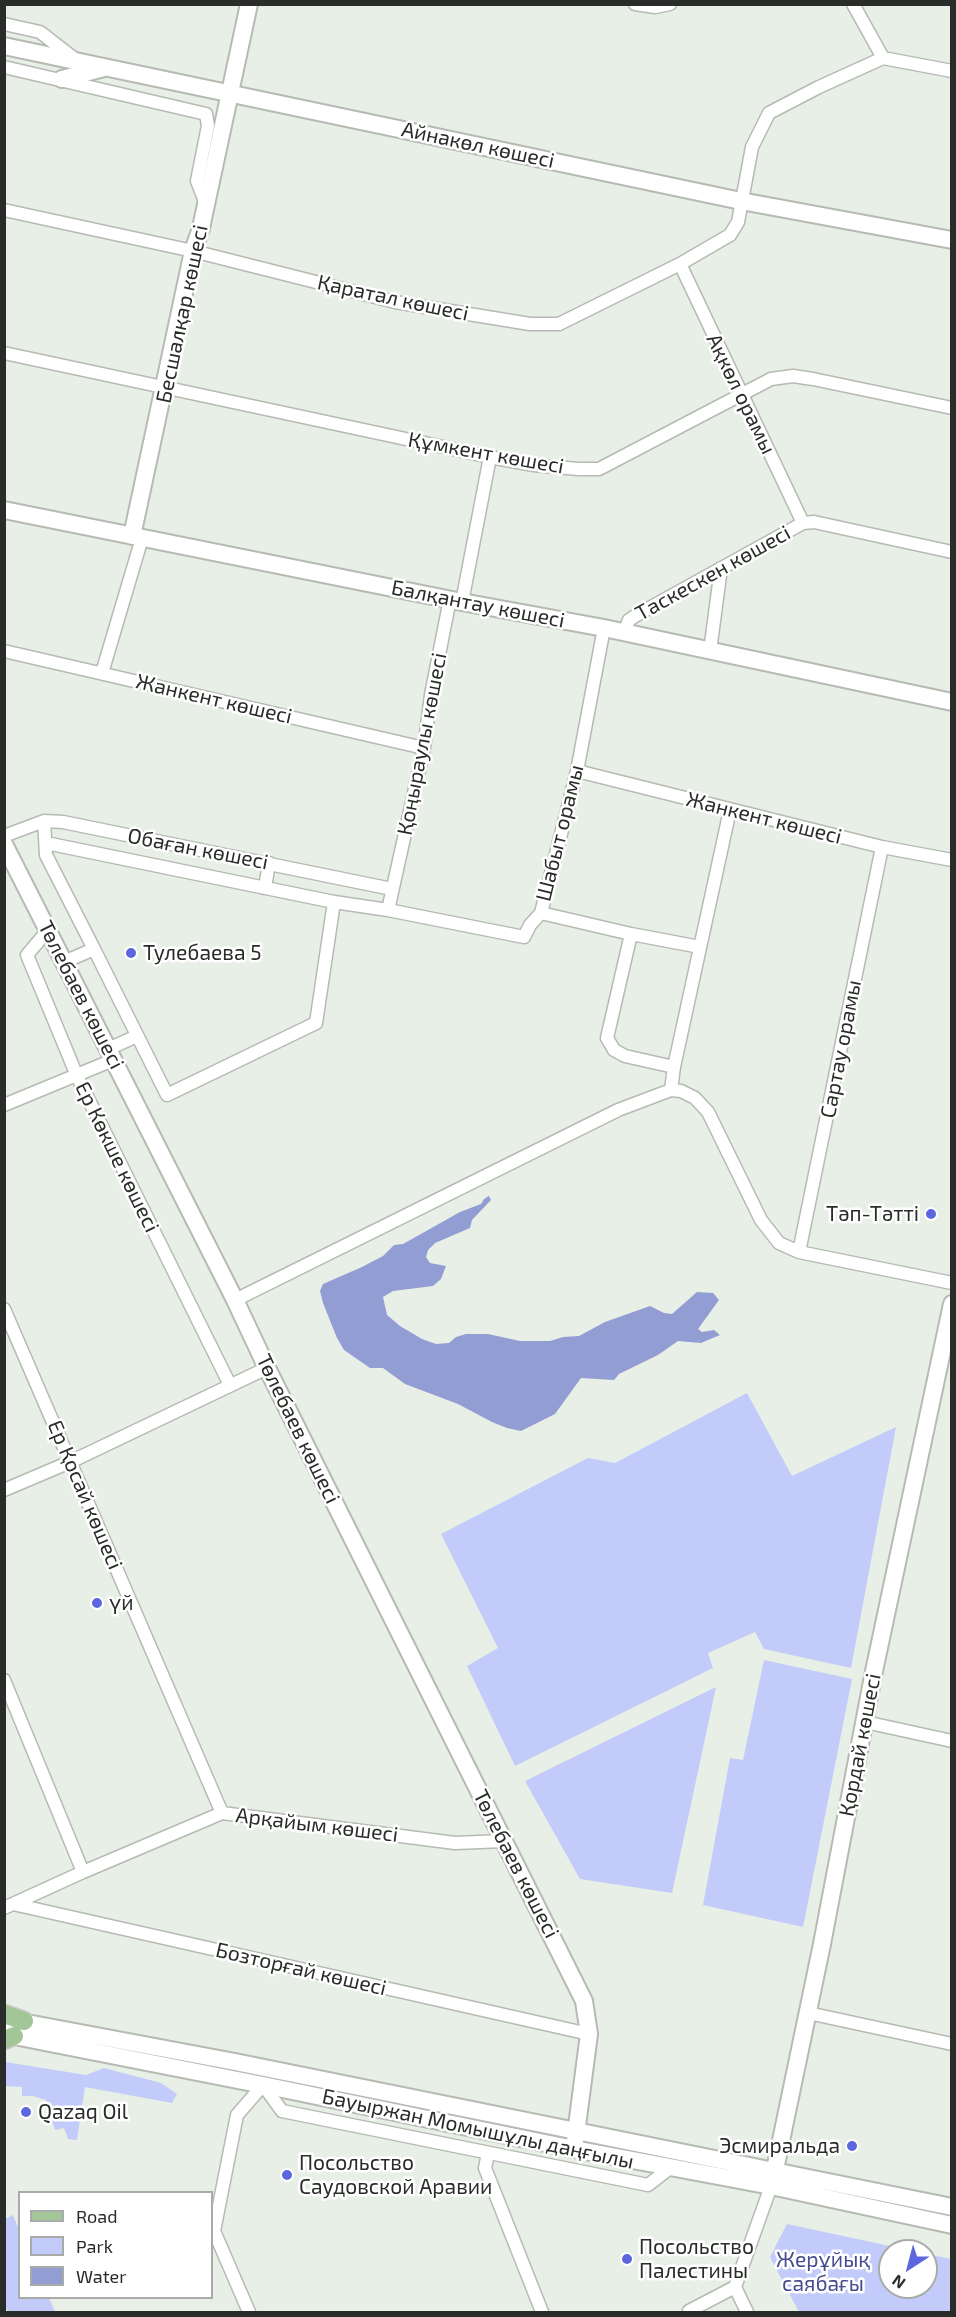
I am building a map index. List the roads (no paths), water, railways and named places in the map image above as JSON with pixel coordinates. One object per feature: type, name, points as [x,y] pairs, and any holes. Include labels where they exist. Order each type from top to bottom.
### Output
[{"type":"main road","points":[[4,2014],[12,2033]]},
{"type":"street","name":"Бесшалқар көшесі","points":[[137,537],[193,251],[206,204],[249,4]]},
{"type":"street","points":[[635,4],[655,7],[670,4]]},
{"type":"street","points":[[853,4],[883,58],[951,71]]},
{"type":"street","points":[[4,24],[40,32],[77,61]]},
{"type":"street","name":"Айнакөл көшесі","points":[[4,46],[741,201],[951,240]]},
{"type":"street","name":"Қаратал көшесі","points":[[4,210],[193,251],[395,302],[530,324],[559,324],[680,264],[730,235],[738,222],[752,147],[769,114],[819,87],[883,58]]},
{"type":"street","points":[[62,79],[108,67]]},
{"type":"street","points":[[4,68],[62,79],[206,114],[208,126],[197,181],[206,204]]},
{"type":"street","name":"Ақкөл орамы","points":[[680,264],[803,523]]},
{"type":"street","name":"Құмкент көшесі","points":[[4,353],[490,457],[534,465],[599,469],[771,379],[793,376],[951,408]]},
{"type":"street","name":"Қоңыраулы көшесі","points":[[388,910],[424,748],[430,695],[456,600],[490,457]]},
{"type":"street","name":"Балқантау көшесі","points":[[4,510],[604,628],[951,702]]},
{"type":"street","name":"Таскескен көшесі","points":[[624,633],[628,620],[803,523],[814,522],[951,552]]},
{"type":"street","points":[[102,674],[137,537]]},
{"type":"street","points":[[710,651],[721,568]]},
{"type":"street","name":"Шабыт орамы","points":[[604,628],[576,771],[541,913],[700,947]]},
{"type":"street","name":"Жанкент көшесі","points":[[4,651],[424,748]]},
{"type":"street","name":"Жанкент көшесі","points":[[576,771],[882,847],[951,860]]},
{"type":"street","points":[[671,1090],[674,1067],[730,810]]},
{"type":"street","points":[[44,821],[46,855],[167,1095],[316,1023],[334,902]]},
{"type":"street","name":"Обаған көшесі","points":[[4,836],[44,821],[63,822],[392,889]]},
{"type":"street","points":[[46,843],[334,902],[388,910],[524,937],[530,925],[541,913]]},
{"type":"street","name":"Төлебаев көшесі","points":[[4,844],[571,1971],[584,2001],[589,2034],[574,2149]]},
{"type":"street","name":"Сартау орамы","points":[[799,1252],[882,847]]},
{"type":"street","points":[[265,888],[268,864]]},
{"type":"street","name":"Ер Көкше көшесі","points":[[48,930],[27,955],[77,1076],[230,1385]]},
{"type":"street","points":[[631,934],[607,1038],[614,1050],[625,1056],[674,1067]]},
{"type":"street","points":[[64,962],[94,949]]},
{"type":"street","points":[[4,1105],[77,1076],[137,1036]]},
{"type":"street","points":[[235,1300],[618,1110],[671,1090],[681,1091],[695,1098],[708,1112],[761,1220],[779,1243],[799,1252],[951,1283]]},
{"type":"street","name":"Қордай көшесі","points":[[773,2178],[951,1304]]},
{"type":"street","name":"Ер Қосай көшесі","points":[[4,1310],[222,1813]]},
{"type":"street","points":[[4,1490],[70,1462],[267,1368]]},
{"type":"street","points":[[4,1680],[83,1872]]},
{"type":"street","points":[[865,1722],[951,1741]]},
{"type":"street","name":"Арқайым көшесі","points":[[9,1906],[222,1813],[455,1843],[504,1841]]},
{"type":"street","name":"Бозторғай көшесі","points":[[9,1906],[589,2034]]},
{"type":"street","points":[[807,2013],[951,2043]]},
{"type":"street","name":"Бауыржан Момышұлы даңғылы","points":[[4,2019],[12,2033],[574,2149],[670,2168],[773,2178],[951,2207]]},
{"type":"street","name":"Бауыржан Момышұлы даңғылы","points":[[12,2033],[577,2130],[951,2224]]},
{"type":"street","points":[[249,2313],[215,2242],[214,2231],[237,2115],[263,2085],[282,2111],[648,2185],[670,2168]]},
{"type":"street","points":[[488,2153],[485,2168],[542,2313]]},
{"type":"street","points":[[689,2311],[735,2287],[773,2178]]},
{"type":"street","points":[[735,2287],[747,2313]]},
{"type":"water","points":[[489,1196],[491,1200],[472,1220],[470,1228],[435,1243],[428,1250],[426,1257],[430,1263],[446,1266],[441,1279],[433,1286],[393,1291],[383,1297],[387,1315],[400,1326],[436,1344],[449,1343],[456,1337],[466,1334],[488,1334],[520,1341],[550,1341],[579,1336],[605,1322],[650,1306],[672,1314],[697,1292],[713,1293],[719,1300],[698,1329],[702,1332],[714,1330],[720,1335],[701,1343],[678,1341],[658,1355],[619,1374],[614,1380],[581,1378],[555,1414],[521,1431],[492,1422],[458,1404],[405,1384],[383,1368],[370,1368],[344,1350],[323,1303],[320,1291],[323,1284],[383,1256],[394,1245],[403,1244],[460,1212],[481,1204]]},
{"type":"place","name":"Тулебаева 5","points":[[131,953]]},
{"type":"place","name":"Тәп-Тәтті","points":[[931,1214]]},
{"type":"place","name":"үй","points":[[97,1603]]},
{"type":"place","name":"Qazaq Oil","points":[[26,2112]]},
{"type":"place","name":"Эсмиральда","points":[[852,2146]]},
{"type":"place","name":"Посольство Саудовской Аравии","points":[[287,2175]]},
{"type":"place","name":"Посольство Палестины","points":[[627,2259]]},
{"type":"park label","name":"Жерұйық саябағы","points":[[823,2272]]}]
